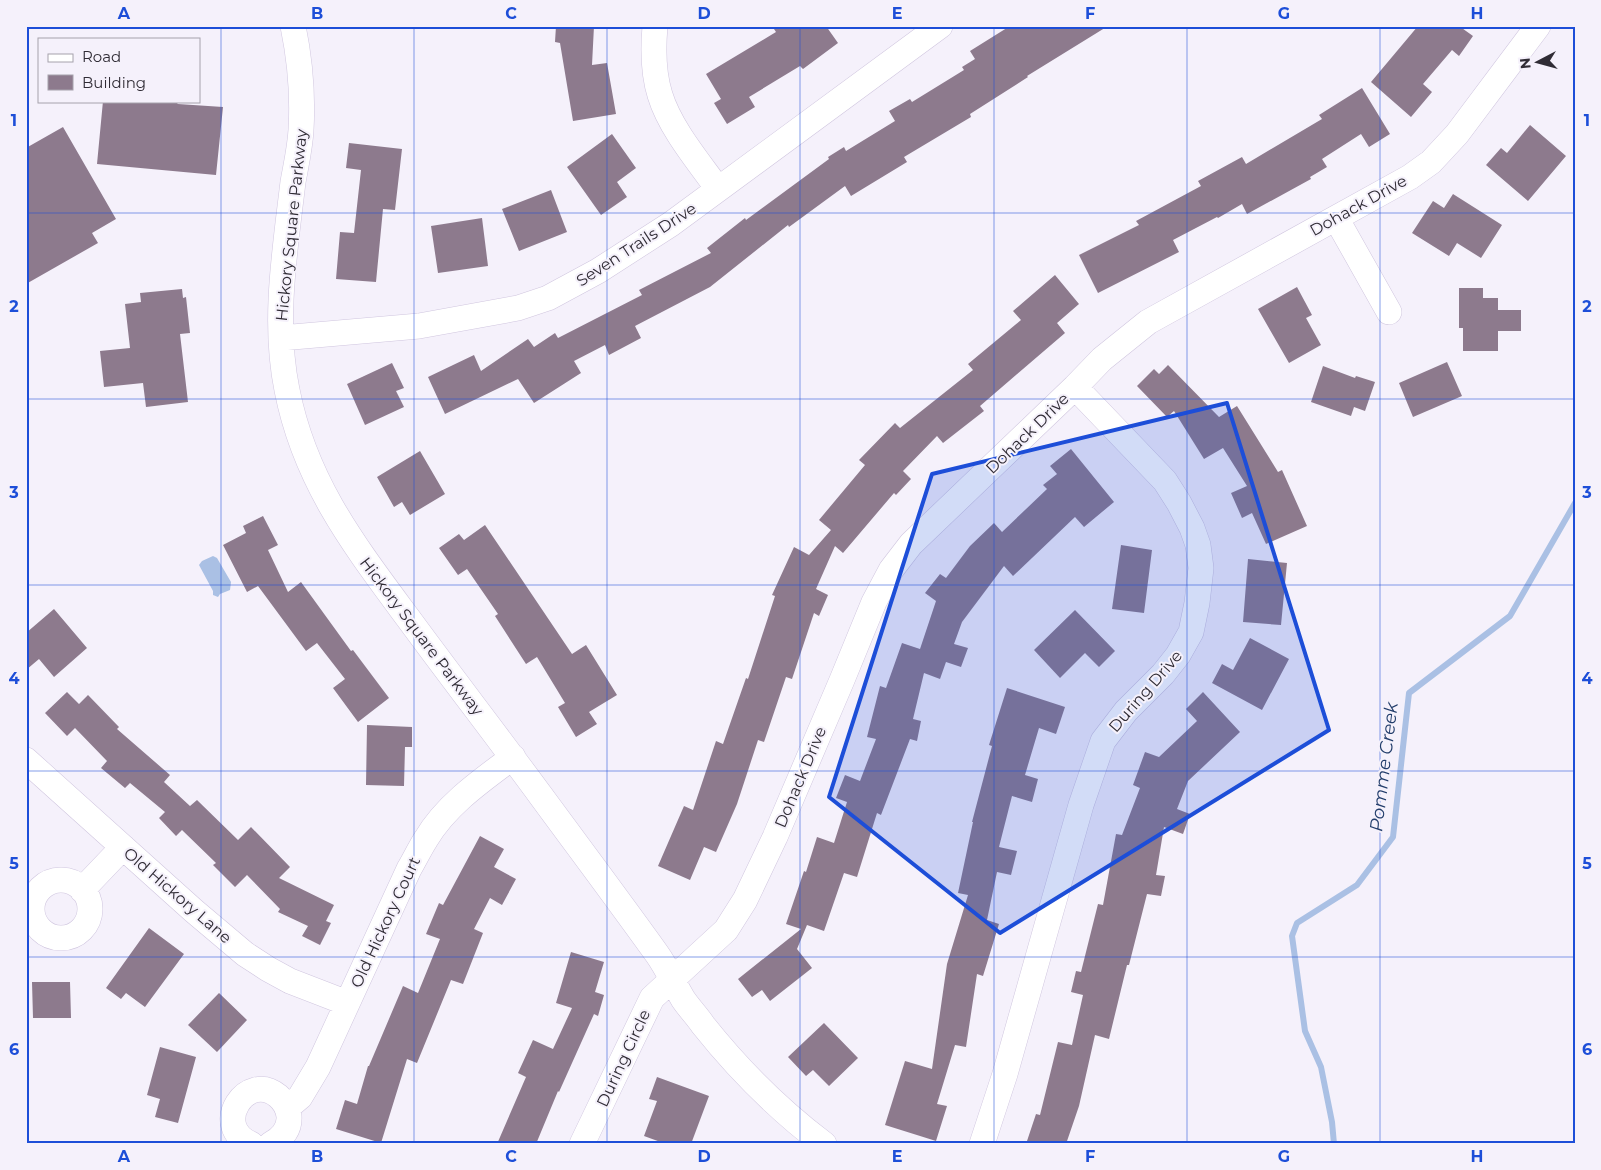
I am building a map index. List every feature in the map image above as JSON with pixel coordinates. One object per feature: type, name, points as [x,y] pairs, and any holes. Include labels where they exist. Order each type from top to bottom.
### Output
[{"type":"street","name":"Hickory Square Parkway","points":[[293,26],[301,93],[301,133],[293,185],[283,281],[281,338],[284,376],[294,421],[307,458],[328,503],[364,559],[513,757],[660,958],[684,1000],[715,1040],[745,1073],[801,1126],[824,1144]]},
{"type":"street","points":[[655,26],[654,71],[660,96],[672,121],[718,189]]},
{"type":"street","name":"Seven Trails Drive","points":[[281,338],[419,326],[518,308],[548,298],[598,271],[671,224],[940,26]]},
{"type":"street","name":"Dohack Drive","points":[[672,979],[726,930],[745,900],[775,836],[874,602],[891,570],[911,544],[1102,359],[1148,322],[1410,177],[1431,162],[1457,134],[1538,26]]},
{"type":"street","points":[[1336,218],[1389,312]]},
{"type":"street","name":"During Drive","points":[[982,1144],[1005,1074],[1081,806],[1103,741],[1126,711],[1163,674],[1178,655],[1191,632],[1197,603],[1201,568],[1198,544],[1179,503],[1164,482],[1075,387]]},
{"type":"street","name":"Old Hickory Court","points":[[287,1108],[300,1098],[318,1067],[409,869],[426,837],[462,797],[513,757]]},
{"type":"street","name":"Old Hickory Lane","points":[[26,760],[244,954],[290,981],[347,1003]]},
{"type":"street","points":[[82,890],[123,847]]},
{"type":"street","name":"During Circle","points":[[582,1144],[645,1009],[652,998],[672,979]]},
{"type":"street","points":[[251,1144],[239,1136],[234,1128],[234,1110],[237,1102],[243,1096],[250,1091],[259,1089],[268,1090],[276,1094],[287,1108],[289,1116],[288,1125],[284,1133],[271,1144]]},
{"type":"highlighted area","points":[[1227,403],[1329,730],[1000,933],[829,797],[932,474]]},
{"type":"water","points":[[213,556],[217,558],[231,582],[230,590],[220,594],[218,597],[213,595],[213,591],[199,565],[202,561]]},
{"type":"building","points":[[556,26],[594,26],[592,65],[607,63],[616,114],[573,121],[560,43],[555,42]]},
{"type":"building","points":[[772,26],[826,26],[838,43],[803,69],[800,66],[749,97],[755,107],[727,124],[714,103],[721,99],[706,74],[776,32]]},
{"type":"building","points":[[1010,26],[1108,26],[1027,76],[970,114],[971,117],[904,157],[907,162],[851,196],[845,186],[789,227],[788,225],[710,287],[635,326],[641,338],[609,355],[605,345],[574,361],[581,373],[534,403],[518,379],[445,414],[428,377],[474,355],[481,371],[528,339],[534,347],[555,333],[558,338],[642,295],[639,290],[711,253],[707,248],[745,218],[746,220],[829,159],[828,157],[844,147],[846,151],[895,121],[889,111],[910,99],[912,102],[964,70],[962,67],[975,59],[970,51]]},
{"type":"building","points":[[1418,26],[1459,26],[1473,36],[1459,56],[1452,50],[1423,84],[1432,92],[1411,117],[1371,82]]},
{"type":"building","points":[[1362,88],[1390,134],[1369,147],[1361,134],[1322,159],[1327,167],[1310,177],[1311,179],[1247,214],[1242,204],[1173,240],[1179,252],[1098,293],[1079,255],[1139,225],[1136,221],[1201,186],[1198,181],[1242,157],[1246,164],[1322,119],[1319,115]]},
{"type":"building","points":[[103,102],[176,102],[178,104],[223,107],[216,175],[97,164]]},
{"type":"building","points":[[1530,125],[1566,156],[1528,201],[1486,165],[1501,148],[1507,153]]},
{"type":"building","points":[[63,127],[116,219],[92,233],[98,243],[26,284],[26,148]]},
{"type":"building","points":[[612,134],[636,168],[617,182],[627,197],[601,215],[567,167]]},
{"type":"building","points":[[349,143],[402,149],[395,210],[383,209],[376,282],[336,279],[340,232],[354,233],[361,170],[346,168]]},
{"type":"building","points":[[551,190],[567,232],[519,251],[502,209]]},
{"type":"building","points":[[1453,194],[1502,225],[1481,258],[1457,243],[1449,256],[1412,233],[1433,201],[1444,208]]},
{"type":"building","points":[[482,218],[488,266],[438,273],[431,226]]},
{"type":"building","points":[[1055,275],[1079,304],[1057,323],[1065,333],[980,406],[984,411],[943,443],[937,436],[903,471],[911,479],[896,495],[894,493],[843,553],[835,546],[816,589],[828,595],[819,616],[814,613],[792,679],[786,677],[764,742],[758,740],[737,804],[716,852],[704,847],[690,880],[658,866],[684,806],[693,810],[716,741],[723,744],[746,678],[748,679],[775,596],[772,595],[794,547],[809,555],[831,530],[819,520],[865,465],[859,460],[895,423],[900,428],[973,370],[968,364],[1021,320],[1013,311]]},
{"type":"building","points":[[1297,287],[1312,315],[1306,318],[1321,345],[1289,363],[1258,309]]},
{"type":"building","points":[[1459,288],[1483,288],[1483,298],[1498,298],[1498,310],[1521,310],[1521,331],[1498,331],[1498,351],[1463,351],[1463,328],[1459,328]]},
{"type":"building","points":[[182,289],[183,298],[186,297],[190,333],[180,334],[188,402],[146,407],[143,383],[104,387],[100,351],[130,348],[125,304],[141,302],[140,293]]},
{"type":"building","points":[[1447,362],[1462,396],[1413,417],[1399,383]]},
{"type":"building","points":[[392,363],[404,388],[396,391],[404,407],[365,425],[347,384]]},
{"type":"building","points":[[1168,365],[1219,417],[1237,406],[1278,472],[1282,470],[1307,526],[1266,544],[1252,513],[1242,518],[1231,493],[1247,486],[1223,448],[1204,459],[1174,411],[1167,417],[1137,386],[1154,369],[1159,374]]},
{"type":"building","points":[[1323,366],[1355,378],[1356,376],[1375,382],[1365,411],[1354,407],[1351,416],[1311,402]]},
{"type":"building","points":[[1071,449],[1114,502],[1084,527],[1075,517],[1013,576],[1004,566],[962,622],[954,644],[968,648],[961,667],[946,662],[940,679],[924,673],[913,719],[921,721],[917,741],[910,739],[881,815],[877,813],[857,877],[844,873],[824,931],[807,925],[797,949],[812,968],[770,1001],[762,990],[752,997],[738,979],[801,929],[786,924],[804,871],[806,872],[817,837],[834,843],[847,802],[836,798],[845,775],[860,781],[876,739],[867,737],[880,686],[886,688],[902,643],[920,649],[936,601],[925,593],[940,574],[946,578],[970,546],[994,523],[1002,532],[1047,489],[1043,485],[1057,474],[1050,466]]},
{"type":"building","points":[[420,451],[445,494],[410,515],[402,502],[394,507],[377,477]]},
{"type":"building","points":[[263,516],[278,545],[268,550],[288,592],[301,582],[351,651],[353,650],[389,698],[358,722],[333,688],[345,679],[317,643],[306,651],[258,586],[247,592],[223,545],[246,533],[243,526]]},
{"type":"building","points":[[485,525],[572,654],[586,645],[617,695],[589,712],[597,724],[576,737],[558,707],[565,703],[537,657],[526,664],[495,616],[498,614],[467,569],[458,575],[439,548],[459,534],[464,540]]},
{"type":"building","points":[[1121,545],[1152,550],[1144,613],[1112,609]]},
{"type":"building","points":[[1248,559],[1287,563],[1281,625],[1243,622]]},
{"type":"building","points":[[54,609],[87,648],[54,677],[39,659],[26,670],[26,633]]},
{"type":"building","points":[[1075,610],[1115,651],[1099,667],[1085,653],[1060,678],[1034,650]]},
{"type":"building","points":[[1250,638],[1289,659],[1262,710],[1212,683],[1222,664],[1233,670]]},
{"type":"building","points":[[1007,688],[1065,707],[1056,734],[1039,728],[1025,775],[1038,779],[1032,802],[1012,796],[999,847],[1017,851],[1011,875],[997,872],[987,920],[999,924],[983,976],[977,974],[966,1047],[955,1045],[937,1104],[947,1106],[936,1141],[885,1125],[905,1061],[932,1069],[947,964],[968,895],[958,893],[972,822],[992,746],[989,745]]},
{"type":"building","points":[[67,692],[79,704],[88,695],[119,727],[117,729],[170,775],[164,782],[190,806],[197,800],[238,840],[251,827],[290,867],[279,878],[334,905],[326,921],[331,923],[320,945],[302,936],[308,926],[278,912],[280,909],[247,875],[235,887],[213,865],[216,863],[182,830],[176,836],[159,818],[165,812],[130,783],[125,788],[101,768],[107,761],[75,728],[67,736],[45,713]]},
{"type":"building","points":[[1203,692],[1240,732],[1188,781],[1177,809],[1190,814],[1183,834],[1164,827],[1156,875],[1165,876],[1161,896],[1147,894],[1109,1039],[1095,1035],[1079,1106],[1066,1144],[1026,1144],[1036,1114],[1040,1115],[1058,1042],[1072,1045],[1083,995],[1071,992],[1076,971],[1081,972],[1098,904],[1103,905],[1116,834],[1122,835],[1140,788],[1133,785],[1145,752],[1159,757],[1197,721],[1186,709]]},
{"type":"building","points":[[367,725],[412,727],[412,747],[405,747],[404,786],[366,785]]},
{"type":"building","points":[[480,836],[504,849],[494,867],[516,879],[502,905],[490,898],[474,929],[483,933],[463,984],[451,980],[417,1063],[407,1059],[381,1143],[336,1129],[345,1100],[357,1104],[368,1066],[403,986],[418,993],[440,939],[426,934],[439,903],[443,905]]},
{"type":"building","points":[[149,928],[184,954],[145,1007],[126,993],[121,999],[106,988]]},
{"type":"building","points":[[571,952],[604,962],[595,992],[604,995],[598,1016],[594,1014],[558,1091],[536,1144],[497,1144],[526,1077],[518,1073],[533,1040],[553,1049],[572,1008],[556,1003]]},
{"type":"building","points":[[32,982],[70,982],[71,1018],[33,1018]]},
{"type":"building","points":[[219,993],[247,1020],[217,1052],[188,1025]]},
{"type":"building","points":[[824,1023],[858,1058],[829,1086],[813,1070],[806,1076],[788,1057]]},
{"type":"building","points":[[160,1047],[196,1057],[178,1123],[155,1117],[160,1099],[147,1095]]},
{"type":"building","points":[[657,1077],[709,1096],[691,1144],[666,1144],[644,1136],[657,1101],[649,1099]]},
{"type":"waterway","name":"Pomme Creek","points":[[1334,1144],[1332,1122],[1321,1067],[1305,1031],[1292,936],[1297,923],[1357,885],[1393,837],[1409,693],[1510,616],[1575,503]]}]
